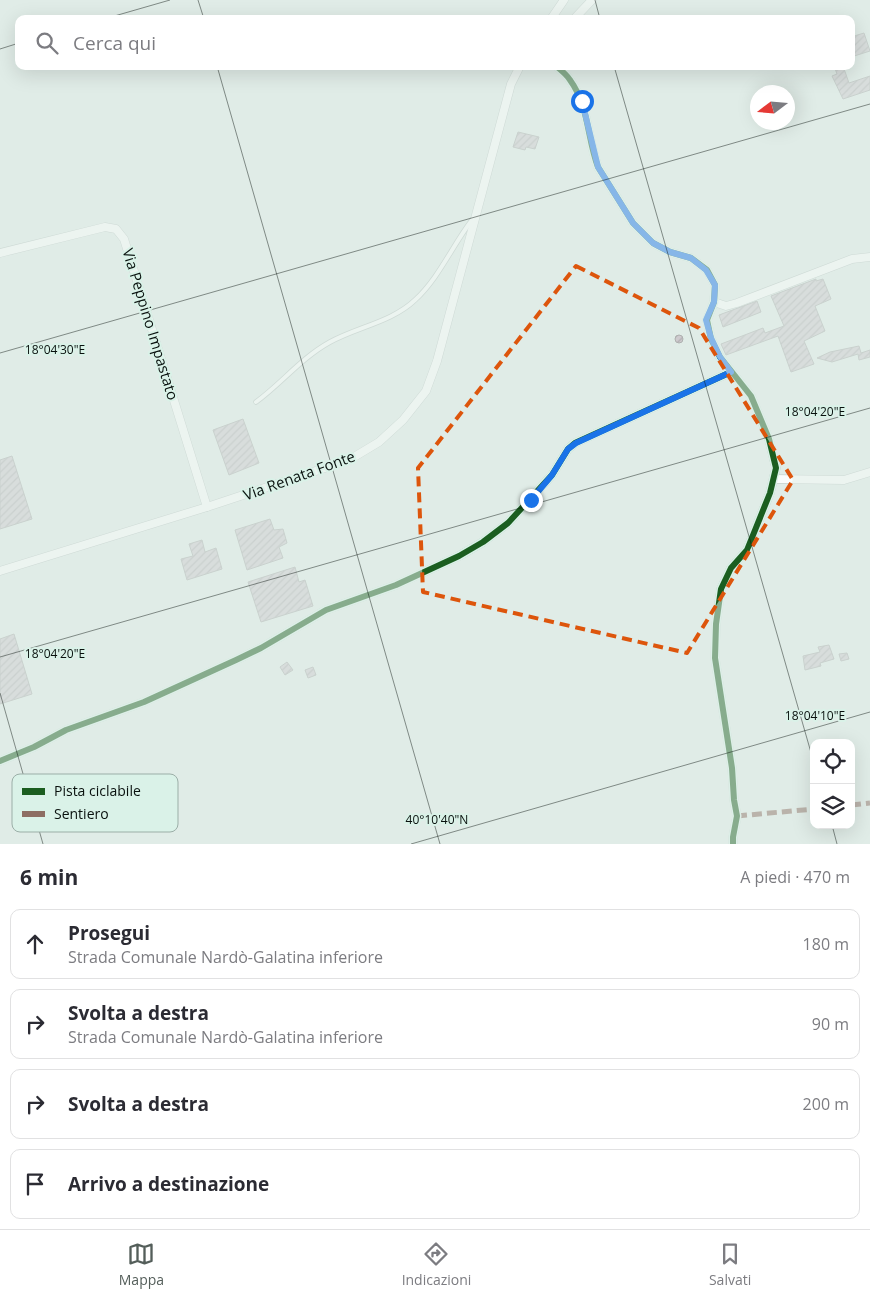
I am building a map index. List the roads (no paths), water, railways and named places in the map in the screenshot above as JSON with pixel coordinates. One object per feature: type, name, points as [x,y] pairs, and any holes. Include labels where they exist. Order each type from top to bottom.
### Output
[{"type":"street","points":[[554,15],[564,0]]},
{"type":"street","points":[[578,15],[592,0]]},
{"type":"street","name":"Via Renata Fonte","points":[[0,571],[207,507],[349,460],[379,442],[403,420],[426,391],[437,362],[511,84],[518,70]]},
{"type":"street","points":[[561,70],[570,78],[582,101],[598,167],[633,223],[653,243],[670,252],[691,258],[706,270],[715,285],[714,302],[706,320],[711,338],[720,357],[751,396],[769,439],[776,468],[770,493],[747,550],[732,568],[721,589],[716,624],[715,658],[732,768],[734,800],[738,816],[733,844]]},
{"type":"street","name":"Via Peppino Impastato","points":[[0,253],[106,227],[116,229],[124,239],[207,507]]},
{"type":"street","points":[[714,302],[726,306],[737,303],[852,259],[870,257]]},
{"type":"street","points":[[0,761],[34,747],[66,730],[144,702],[236,660],[261,648],[326,610],[396,585],[459,556],[483,542],[508,523],[552,475],[568,449],[576,443],[731,372]]},
{"type":"street","points":[[774,479],[844,480],[870,472]]},
{"type":"lane","points":[[256,402],[272,391],[290,371],[312,352],[331,341],[393,316],[414,301],[433,281],[477,214]]}]
